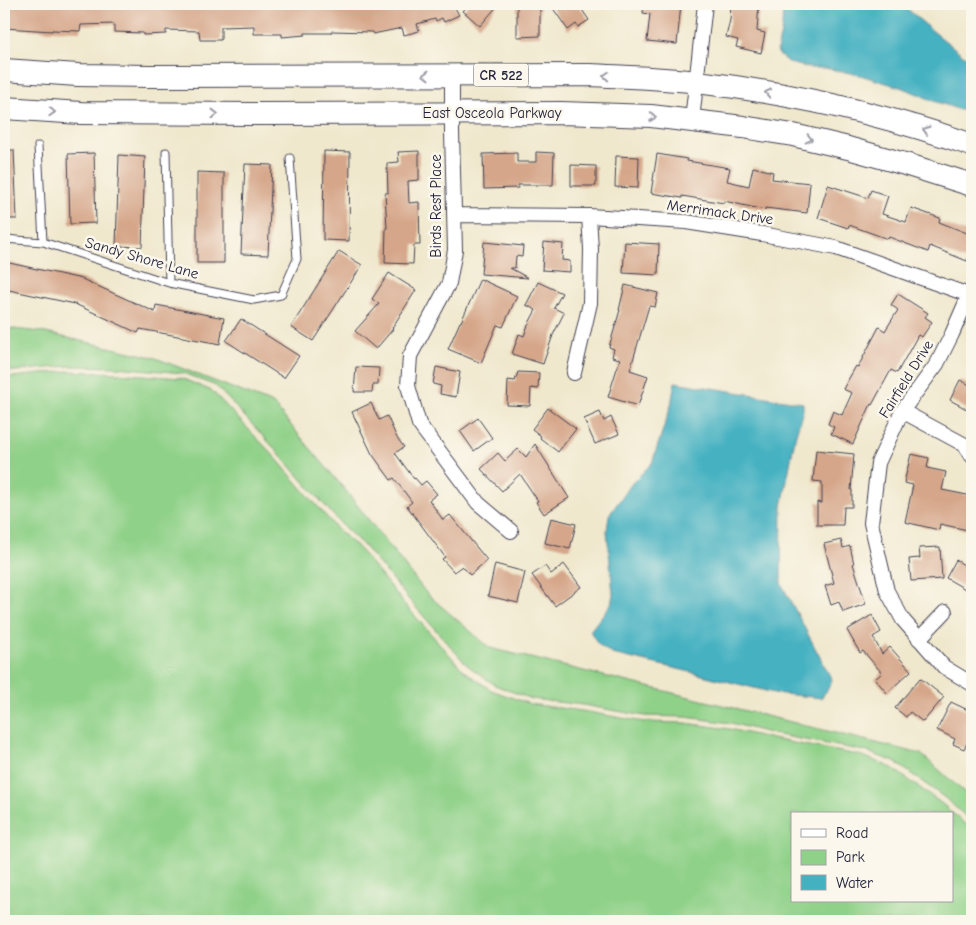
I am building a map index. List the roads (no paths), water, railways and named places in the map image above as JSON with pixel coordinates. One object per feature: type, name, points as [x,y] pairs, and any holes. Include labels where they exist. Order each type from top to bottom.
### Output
[{"type":"main road","name":"CR 522","points":[[4,70],[78,75],[132,76],[590,75],[647,78],[697,82],[793,97],[902,123],[972,145]]},
{"type":"main road","name":"East Osceola Parkway","points":[[4,108],[81,113],[561,113],[651,116],[744,127],[803,138],[906,164],[972,185]]},
{"type":"street","points":[[692,120],[705,4]]},
{"type":"street","name":"Birds Rest Place","points":[[452,75],[455,250],[449,283],[410,356],[408,386],[419,424],[478,503],[511,531]]},
{"type":"street","name":"Merrimack Drive","points":[[454,215],[589,216],[686,222],[836,248],[971,296]]},
{"type":"street","points":[[574,373],[590,303],[591,249],[589,216]]},
{"type":"street","name":"Fairfield Drive","points":[[971,296],[937,364],[902,411],[878,463],[871,523],[887,591],[903,620],[944,667],[972,684]]},
{"type":"street","points":[[902,411],[965,445],[972,456]]},
{"type":"street","points":[[919,639],[945,612]]},
{"type":"lane","points":[[38,146],[43,242]]},
{"type":"lane","points":[[166,152],[169,283]]},
{"type":"lane","name":"Sandy Shore Lane","points":[[4,239],[43,242],[169,283],[254,300],[281,295],[297,259],[290,158]]},
{"type":"water","points":[[783,4],[902,4],[972,62],[972,109],[963,111],[906,89],[860,75],[789,63],[777,51],[782,28]]},
{"type":"water","points":[[675,382],[803,403],[782,507],[781,583],[832,680],[821,698],[774,693],[612,654],[598,644],[590,631],[611,604],[613,594],[607,531],[609,515],[633,482],[652,463],[671,405]]}]
